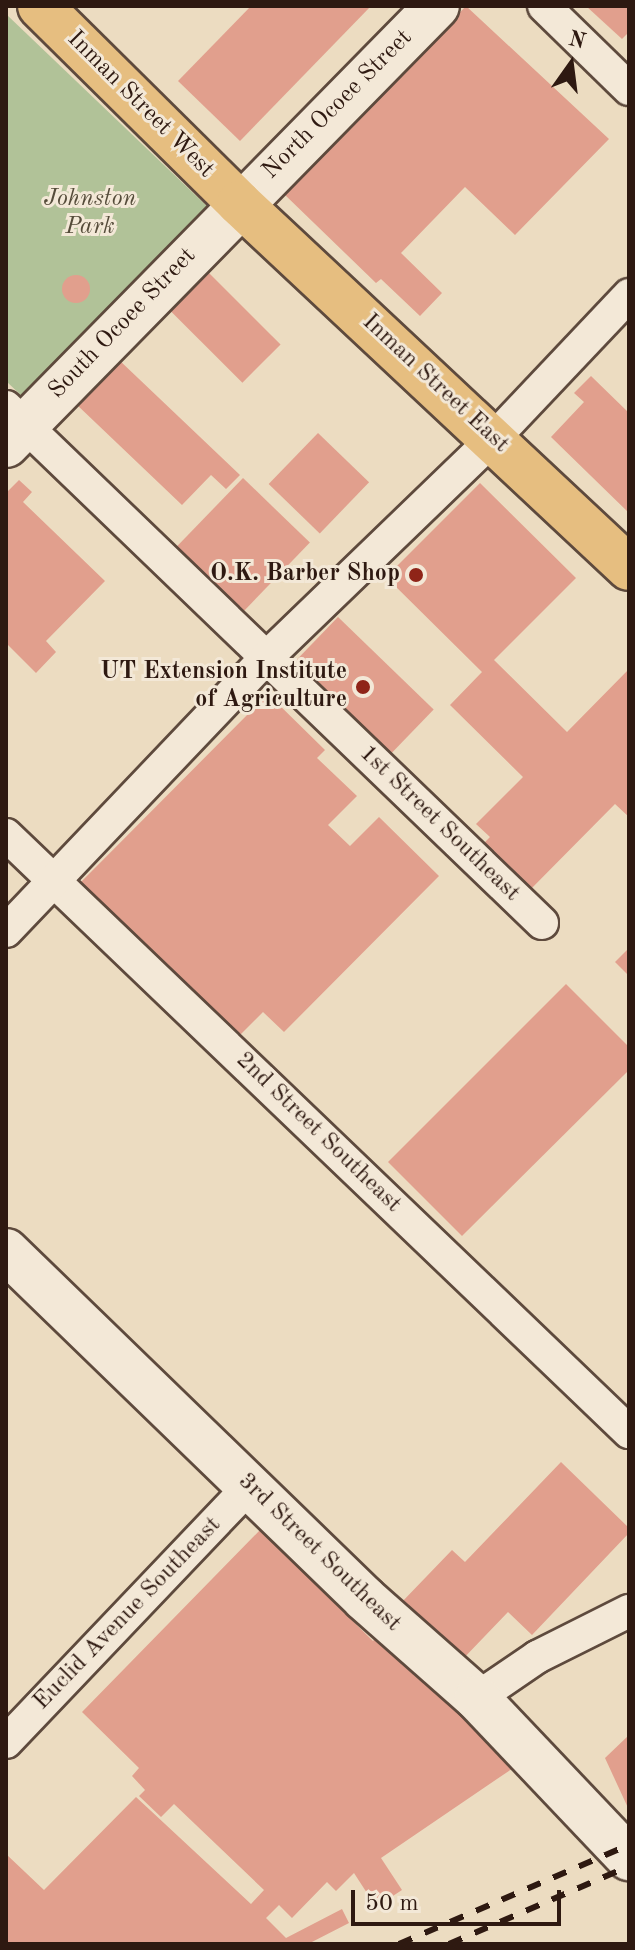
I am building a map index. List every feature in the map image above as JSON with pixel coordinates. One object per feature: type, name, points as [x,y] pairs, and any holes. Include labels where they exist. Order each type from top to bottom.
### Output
[{"type":"main road","name":"Inman Street West","points":[[40,6],[239,203]]},
{"type":"main road","name":"Inman Street East","points":[[239,203],[494,438],[629,568]]},
{"type":"street","name":"North Ocoee Street","points":[[239,203],[437,6]]},
{"type":"street","points":[[544,6],[629,89]]},
{"type":"street","name":"South Ocoee Street","points":[[12,426],[239,203]]},
{"type":"street","points":[[6,931],[267,657],[494,438],[629,295]]},
{"type":"street","name":"1st Street Southeast","points":[[12,426],[267,657],[542,923]]},
{"type":"street","name":"2nd Street Southeast","points":[[6,835],[629,1432]]},
{"type":"street","name":"3rd Street Southeast","points":[[6,1251],[249,1487],[477,1698],[629,1858]]},
{"type":"street","name":"Euclid Avenue Southeast","points":[[6,1742],[249,1487]]},
{"type":"street","points":[[477,1698],[537,1657],[629,1611]]},
{"type":"green space","name":"Johnston Park","points":[[6,14],[211,210],[27,401],[6,381]]},
{"type":"building","points":[[251,6],[371,6],[240,141],[178,81]]},
{"type":"building","points":[[466,6],[609,139],[515,235],[465,187],[401,253],[442,293],[420,316],[381,279],[376,283],[284,194]]},
{"type":"building","points":[[586,6],[629,6],[629,32],[622,39]]},
{"type":"building","points":[[195,259],[281,345],[242,383],[157,297]]},
{"type":"building","points":[[76,275],[86,279],[90,289],[86,299],[76,303],[66,299],[62,289],[66,279]]},
{"type":"building","points":[[118,359],[240,475],[226,489],[211,475],[182,505],[75,403]]},
{"type":"building","points":[[591,376],[629,413],[629,513],[551,437],[584,402],[574,393]]},
{"type":"building","points":[[318,433],[369,482],[320,533],[269,484]]},
{"type":"building","points":[[243,478],[310,543],[237,618],[170,554]]},
{"type":"building","points":[[19,480],[32,492],[23,502],[105,581],[46,641],[56,652],[36,673],[6,643],[6,493]]},
{"type":"building","points":[[480,483],[576,578],[494,660],[567,732],[629,669],[629,817],[615,804],[524,896],[477,850],[490,837],[476,824],[523,777],[450,705],[482,672],[386,577]]},
{"type":"building","name":"UT Extension Institute of Agriculture","points":[[338,617],[434,709],[389,756],[293,664]]},
{"type":"building","points":[[268,694],[325,750],[317,758],[357,796],[328,825],[350,846],[379,817],[439,876],[284,1032],[263,1012],[238,1037],[81,882]]},
{"type":"building","points":[[629,948],[629,976],[615,962]]},
{"type":"building","points":[[566,984],[629,1047],[629,1070],[462,1236],[388,1162]]},
{"type":"building","points":[[561,1462],[629,1528],[629,1533],[532,1635],[508,1612],[460,1662],[400,1604],[452,1550],[465,1562]]},
{"type":"building","points":[[260,1530],[373,1641],[381,1632],[519,1764],[381,1858],[402,1890],[376,1907],[354,1873],[336,1891],[327,1882],[292,1918],[279,1905],[266,1918],[286,1938],[342,1909],[349,1923],[308,1944],[6,1944],[6,1854],[44,1890],[136,1797],[251,1904],[264,1890],[174,1804],[161,1817],[139,1796],[145,1790],[132,1776],[139,1768],[82,1712]]},
{"type":"building","points":[[629,1735],[629,1810],[605,1758]]},
{"type":"railway","points":[[399,1944],[629,1845]]},
{"type":"railway","points":[[449,1944],[629,1866]]},
{"type":"place","name":"O.K. Barber Shop","points":[[416,575]]},
{"type":"place","name":"UT Extension Institute of Agriculture","points":[[363,687]]}]
